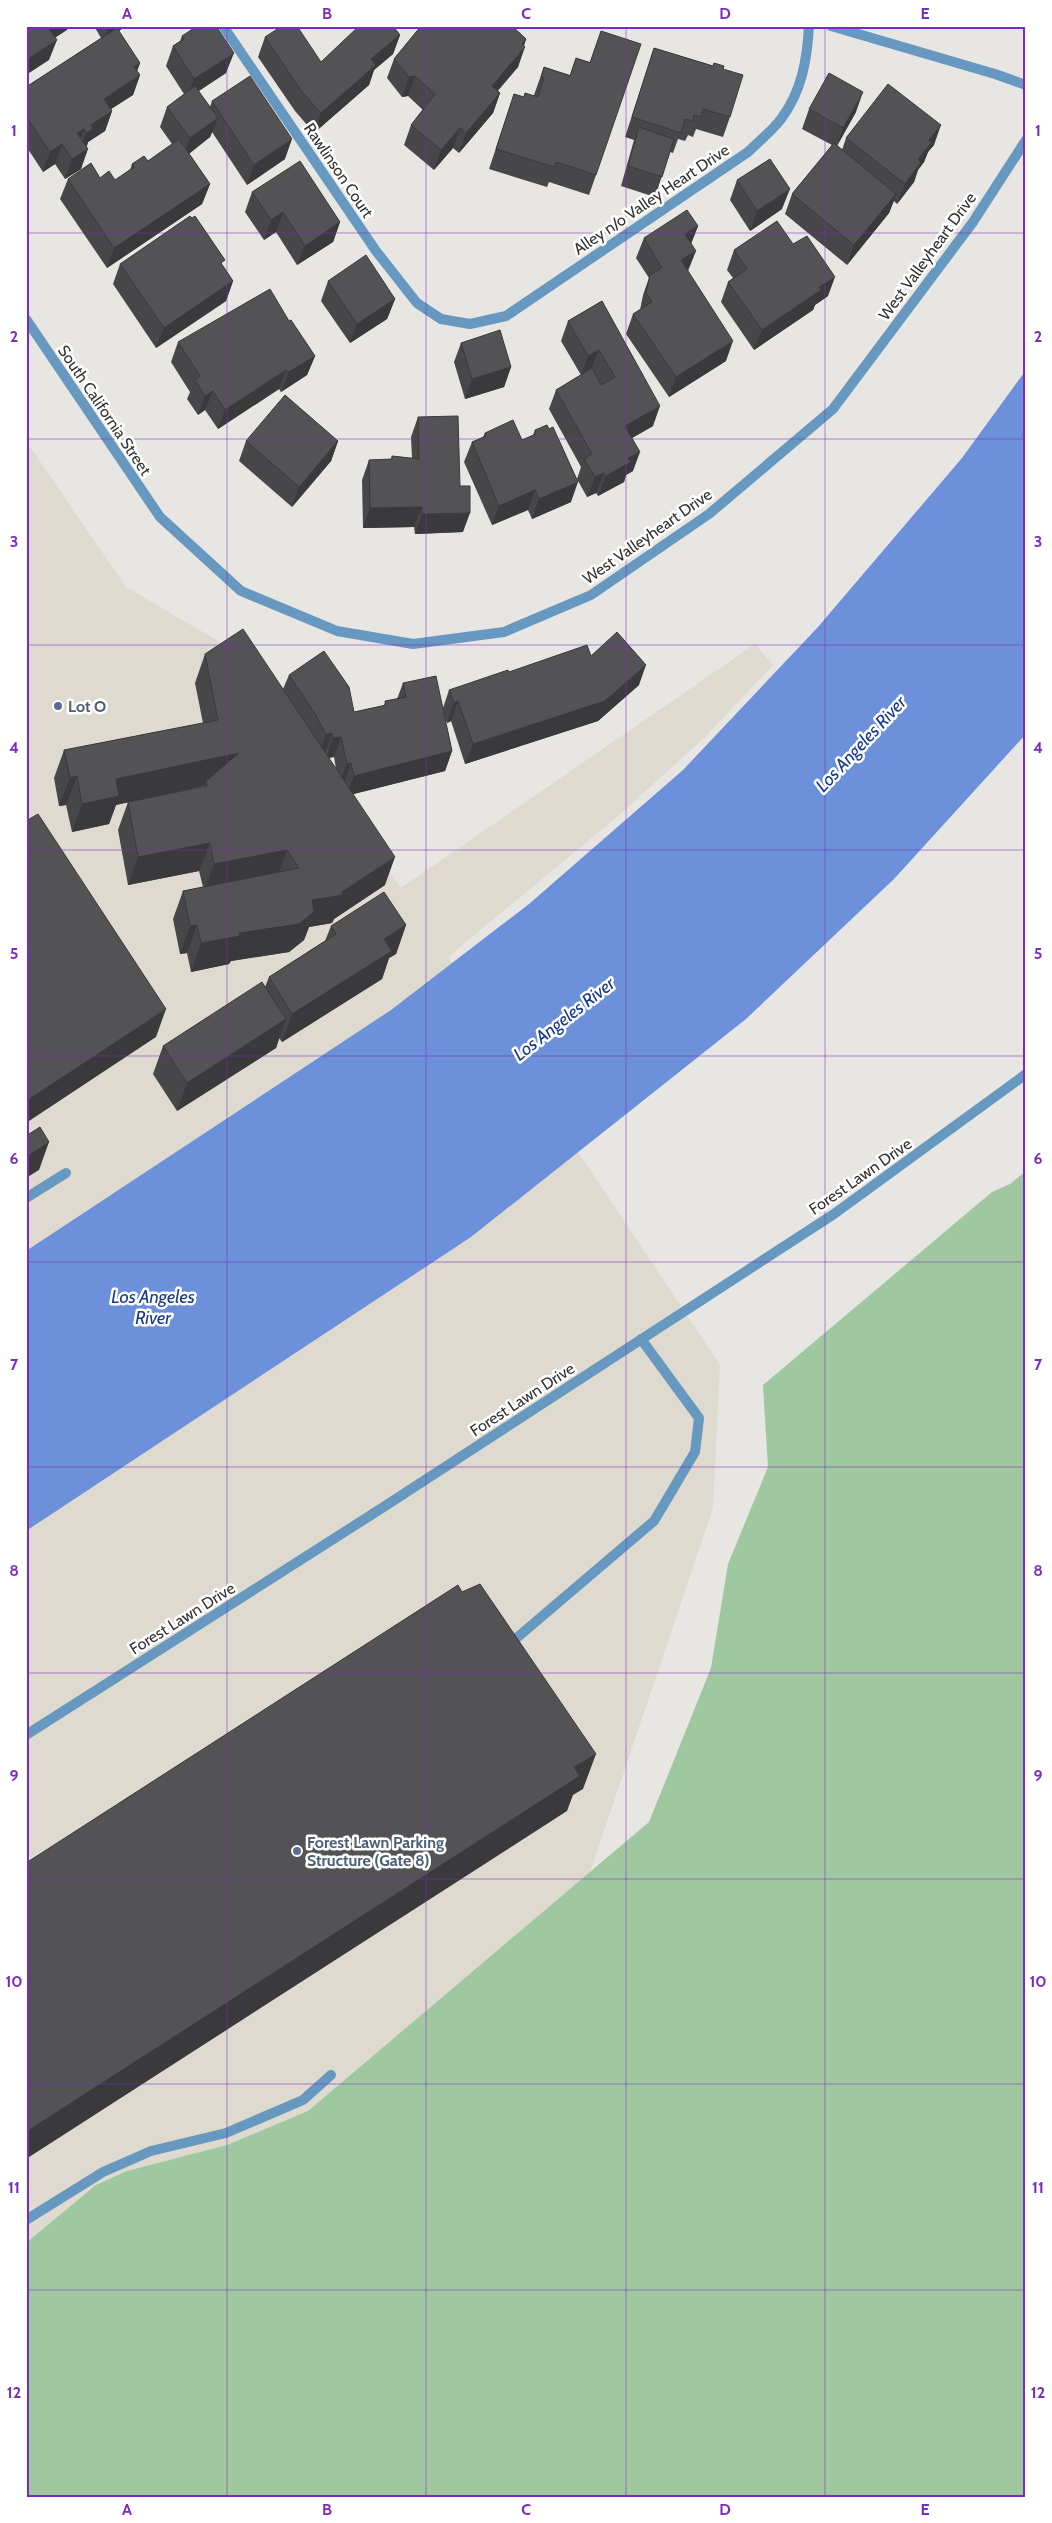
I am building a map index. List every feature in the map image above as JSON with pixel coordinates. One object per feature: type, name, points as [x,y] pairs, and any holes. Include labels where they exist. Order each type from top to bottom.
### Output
[{"type":"street","name":"Rawlinson Court","points":[[223,26],[376,251],[417,303],[441,319]]},
{"type":"street","name":"Alley n/o Valley Heart Drive","points":[[441,319],[470,324],[506,316],[748,152],[781,119],[800,85],[806,60],[809,26]]},
{"type":"street","points":[[831,26],[996,74],[1026,85]]},
{"type":"street","name":"West Valleyheart Drive","points":[[160,517],[241,591],[337,631],[347,633],[413,644],[504,632],[591,595],[709,514],[833,409],[973,222],[1026,140]]},
{"type":"street","name":"South California Street","points":[[26,319],[160,517]]},
{"type":"street","name":"Forest Lawn Drive","points":[[26,1735],[382,1508],[834,1214],[1026,1074]]},
{"type":"street","points":[[26,1198],[66,1173]]},
{"type":"street","points":[[500,1653],[654,1521],[695,1452],[699,1418],[641,1339]]},
{"type":"street","points":[[26,2220],[103,2172],[150,2152],[226,2133],[303,2100],[331,2075]]},
{"type":"shaded area","points":[[26,441],[126,587],[237,652],[401,888],[755,644],[773,665],[705,737],[618,816],[448,957],[720,1365],[713,1508],[549,1994],[26,2304]]},
{"type":"green space","points":[[1026,1171],[1026,2497],[26,2497],[26,2243],[96,2185],[127,2171],[227,2145],[308,2111],[649,1822],[711,1668],[728,1564],[768,1467],[763,1385],[992,1192],[1010,1184]]},
{"type":"water","name":"Los Angeles River","points":[[1026,370],[1026,734],[894,879],[746,1019],[471,1237],[26,1531],[26,1251],[391,1010],[529,904],[683,770],[818,627],[962,458]]},
{"type":"building","points":[[26,26],[50,26],[48,27],[57,40],[26,60]]},
{"type":"building","points":[[197,26],[216,26],[234,53],[194,79],[173,46],[184,39],[182,36]]},
{"type":"building","points":[[282,26],[297,26],[321,62],[359,26],[393,26],[400,35],[371,59],[376,65],[321,113],[302,92],[265,37]]},
{"type":"building","points":[[421,26],[512,26],[526,39],[522,44],[525,47],[492,86],[500,93],[466,133],[460,128],[441,150],[411,125],[435,94],[415,76],[409,77],[394,59]]},
{"type":"building","points":[[117,28],[140,63],[134,67],[140,75],[104,99],[112,111],[91,125],[93,129],[86,133],[84,129],[77,133],[88,149],[72,159],[62,144],[50,152],[26,116],[26,87]]},
{"type":"building","points":[[601,31],[641,44],[596,175],[556,162],[554,167],[496,149],[514,94],[524,97],[525,93],[538,97],[544,78],[541,77],[544,67],[570,76],[576,58],[590,63]]},
{"type":"building","points":[[654,48],[713,66],[714,63],[724,66],[723,69],[743,75],[730,117],[703,109],[701,117],[694,115],[693,121],[685,119],[681,133],[632,117]]},
{"type":"building","points":[[829,73],[863,92],[843,128],[809,109]]},
{"type":"building","points":[[250,76],[292,139],[254,165],[212,101]]},
{"type":"building","points":[[888,84],[941,125],[929,140],[932,142],[918,159],[921,162],[905,184],[846,138]]},
{"type":"building","points":[[195,86],[218,118],[190,138],[167,107]]},
{"type":"building","points":[[639,127],[674,139],[662,177],[628,166]]},
{"type":"building","points":[[179,139],[210,184],[114,248],[68,179],[91,163],[100,178],[109,171],[115,180],[134,167],[132,164],[144,156],[148,161]]},
{"type":"building","points":[[834,143],[896,194],[854,245],[792,194]]},
{"type":"building","points":[[770,159],[790,189],[757,211],[737,180]]},
{"type":"building","points":[[300,161],[340,222],[305,246],[283,212],[271,220],[252,192]]},
{"type":"building","points":[[687,210],[698,226],[685,234],[696,251],[681,260],[733,341],[676,377],[633,314],[652,302],[646,293],[650,275],[662,268],[644,238]]},
{"type":"building","points":[[190,216],[192,218],[195,216],[225,260],[221,263],[233,281],[164,328],[120,264]]},
{"type":"building","points":[[777,221],[793,244],[807,236],[835,277],[819,287],[821,290],[762,330],[728,282],[747,269],[734,250]]},
{"type":"building","points":[[366,255],[395,299],[357,324],[328,281]]},
{"type":"building","points":[[270,289],[289,321],[291,320],[315,356],[289,372],[286,370],[225,410],[213,391],[205,396],[195,380],[200,376],[178,342]]},
{"type":"building","points":[[602,301],[660,406],[625,426],[640,452],[628,458],[631,462],[606,476],[604,473],[595,477],[584,459],[592,454],[556,390],[592,368],[601,385],[615,377],[599,350],[588,356],[568,321]]},
{"type":"building","points":[[500,330],[511,367],[472,379],[461,343]]},
{"type":"building","points":[[285,395],[338,441],[299,487],[246,441]]},
{"type":"building","points":[[458,416],[460,486],[470,486],[470,513],[422,514],[422,507],[370,508],[369,460],[392,459],[392,456],[419,459],[418,417]]},
{"type":"building","points":[[513,420],[522,440],[536,434],[535,430],[547,425],[549,429],[553,427],[578,482],[539,499],[535,490],[499,506],[472,442],[486,436],[485,433]]},
{"type":"building","points":[[243,629],[395,857],[342,892],[343,895],[312,900],[314,912],[299,924],[239,933],[240,936],[201,943],[197,925],[190,926],[183,891],[299,868],[287,850],[214,864],[210,843],[138,857],[128,802],[207,786],[206,781],[239,753],[116,779],[119,796],[82,804],[77,776],[70,778],[64,750],[218,720],[205,654]]},
{"type":"building","points":[[617,632],[646,665],[605,701],[473,744],[458,701],[454,703],[449,690],[587,645],[591,656]]},
{"type":"building","points":[[324,651],[349,687],[354,712],[386,705],[385,701],[406,697],[403,683],[436,676],[452,751],[354,776],[351,763],[347,764],[341,737],[333,738],[332,733],[326,735],[316,715],[289,675]]},
{"type":"building","points":[[38,814],[166,1009],[26,1101],[26,821]]},
{"type":"building","points":[[384,892],[406,925],[384,939],[392,951],[292,1014],[269,977],[336,934],[331,926]]},
{"type":"building","points":[[262,982],[286,1019],[187,1083],[163,1046]]},
{"type":"building","points":[[40,1127],[49,1142],[26,1157],[26,1136]]},
{"type":"building","name":"Forest Lawn Parking Structure (Gate 8)","points":[[480,1584],[596,1754],[574,1767],[580,1776],[26,2132],[26,1863],[458,1585],[462,1592]]},
{"type":"place","name":"Lot O","points":[[58,706]]},
{"type":"place","name":"Forest Lawn Parking Structure (Gate 8)","points":[[297,1851]]}]
